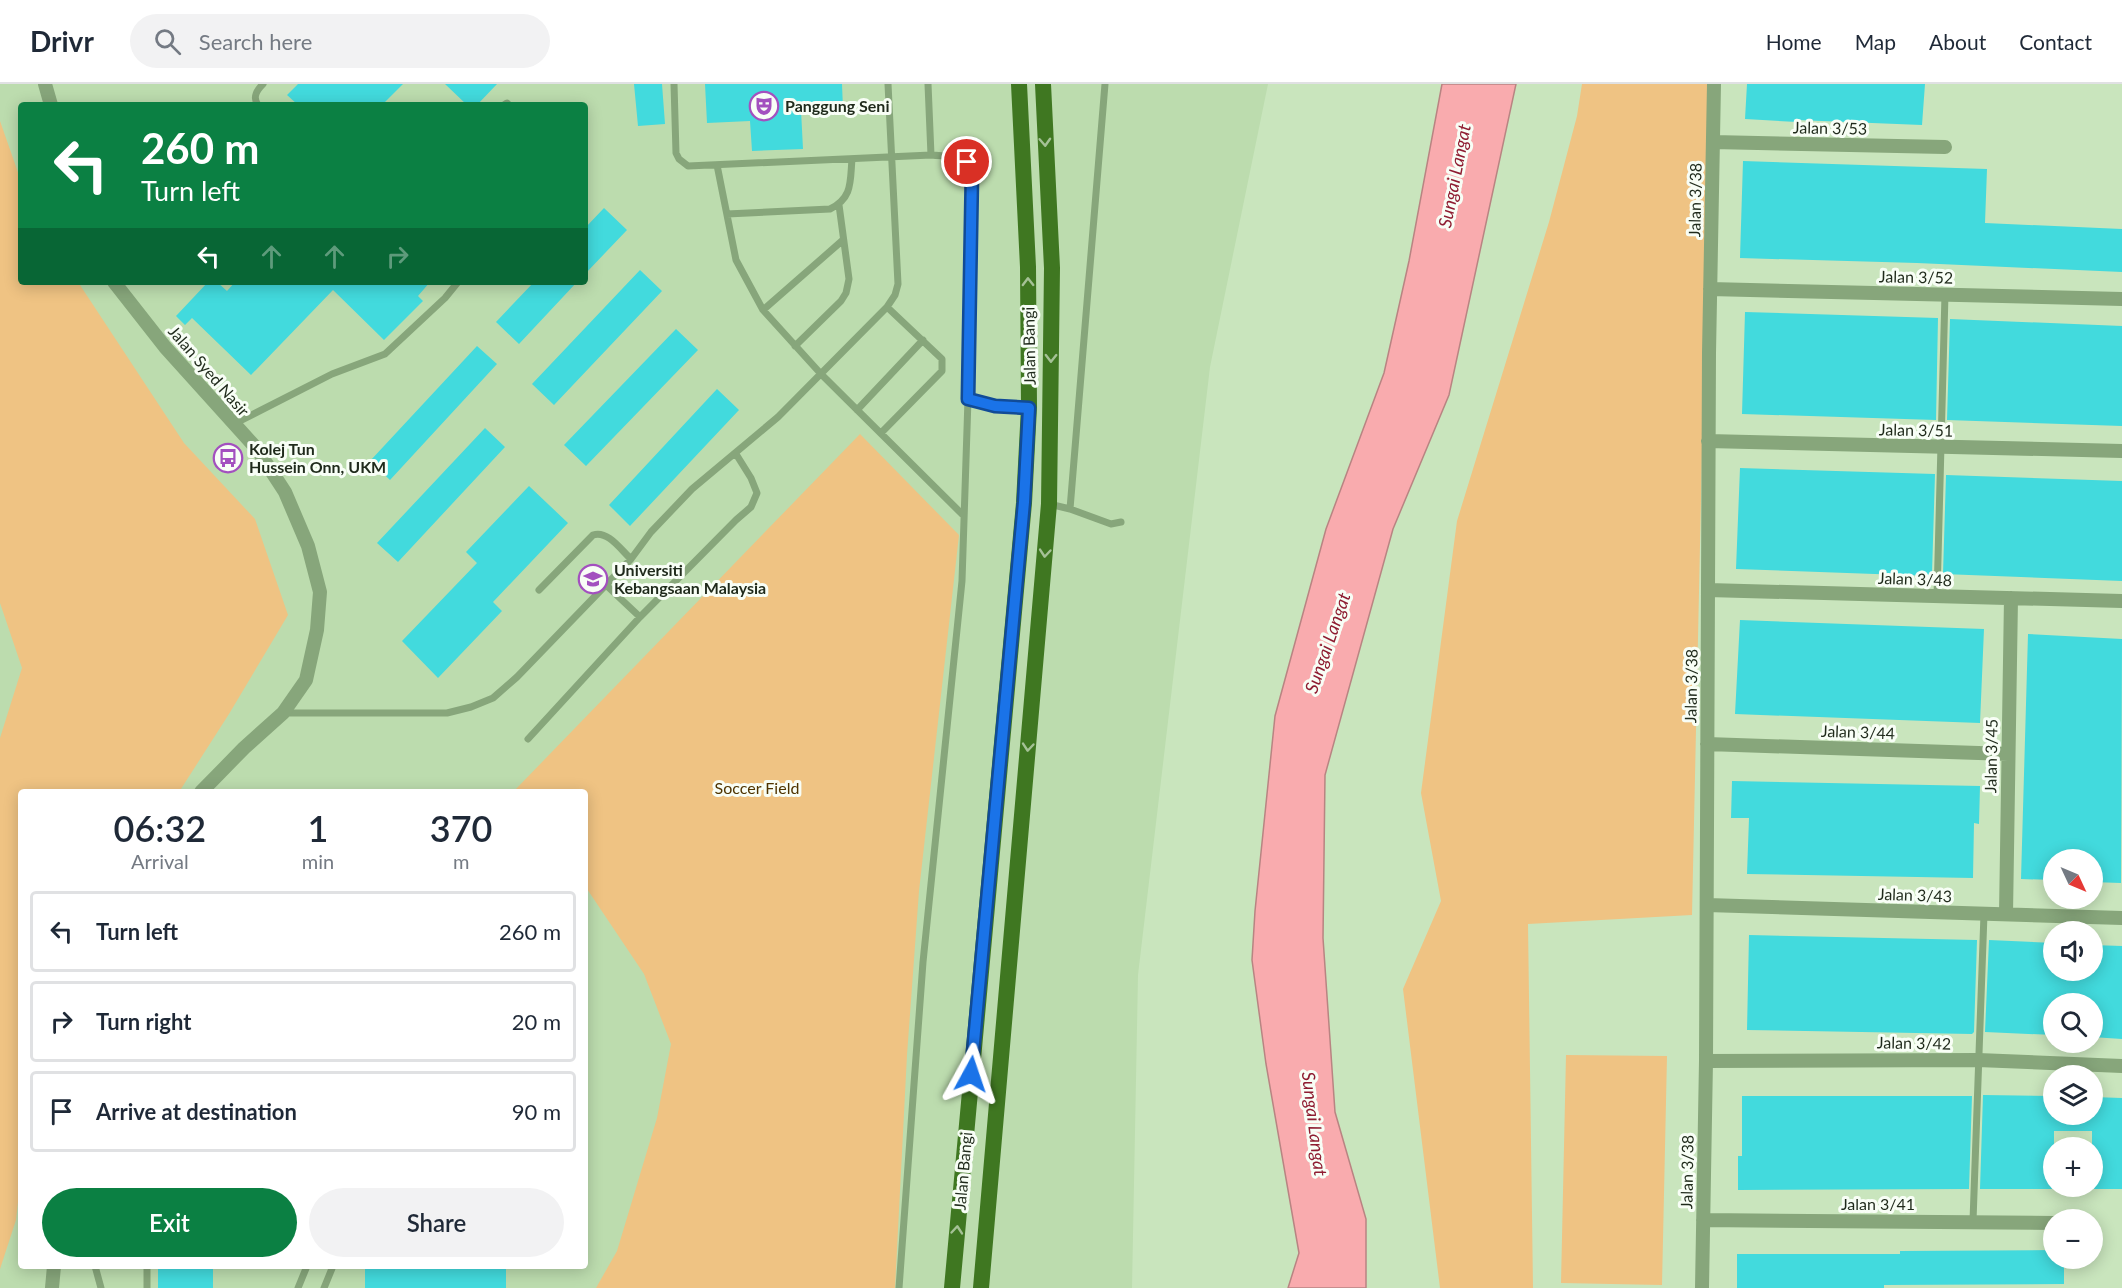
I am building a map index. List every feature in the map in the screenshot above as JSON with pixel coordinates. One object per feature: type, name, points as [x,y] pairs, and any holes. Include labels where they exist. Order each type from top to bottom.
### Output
[{"type":"main road","name":"Jalan Bangi","points":[[952,1288],[1023,514],[1029,408],[1028,267],[1018,84]]},
{"type":"main road","name":"Jalan Bangi","points":[[981,1288],[1049,504],[1052,268],[1042,84]]},
{"type":"street","points":[[45,84],[52,102]]},
{"type":"street","points":[[54,102],[57,84]]},
{"type":"street","name":"Jalan 3/38","points":[[1702,1288],[1706,1061],[1708,441],[1714,84]]},
{"type":"street","name":"Jalan 3/53","points":[[1713,142],[1946,147]]},
{"type":"street","name":"Jalan Syed Nasir","points":[[116,285],[165,347],[256,449],[285,492],[308,546],[320,592],[317,630],[306,680],[283,713],[204,789]]},
{"type":"street","name":"Jalan 3/52","points":[[1710,289],[2122,299]]},
{"type":"street","name":"Jalan 3/51","points":[[1708,441],[2122,451]]},
{"type":"street","name":"Jalan 3/48","points":[[1708,590],[2122,601]]},
{"type":"street","name":"Jalan 3/45","points":[[2006,915],[2011,598]]},
{"type":"street","name":"Jalan 3/44","points":[[1707,744],[2008,754]]},
{"type":"street","name":"Jalan 3/43","points":[[1707,904],[2122,918]]},
{"type":"street","name":"Jalan 3/42","points":[[1706,1061],[1978,1060],[2122,1066]]},
{"type":"street","name":"Jalan 3/41","points":[[1703,1220],[2043,1223]]},
{"type":"street","points":[[52,1288],[54,1269]]},
{"type":"lane","points":[[257,102],[256,91],[263,84]]},
{"type":"lane","points":[[674,84],[676,153],[679,159],[688,166],[932,155],[960,157],[967,162],[972,171],[962,581],[923,962],[899,1288]]},
{"type":"lane","points":[[283,713],[447,712],[471,707],[493,698],[517,677],[631,559],[651,532],[692,489],[778,417],[887,307],[895,295],[898,284],[888,84]]},
{"type":"lane","points":[[928,84],[932,155]]},
{"type":"lane","points":[[1070,509],[1105,84]]},
{"type":"lane","points":[[727,214],[830,209],[839,205],[846,198],[852,159]]},
{"type":"lane","points":[[717,165],[736,261],[763,310],[821,374],[964,516]]},
{"type":"lane","points":[[795,346],[841,301],[846,293],[849,279],[839,205]]},
{"type":"lane","points":[[763,310],[843,240]]},
{"type":"lane","points":[[234,424],[332,374],[385,354],[445,298],[456,285]]},
{"type":"lane","points":[[1937,596],[1945,294]]},
{"type":"lane","points":[[881,433],[942,370],[942,359],[887,307]]},
{"type":"lane","points":[[857,410],[923,340]]},
{"type":"lane","points":[[968,399],[995,406],[1029,408]]},
{"type":"lane","points":[[528,739],[640,617],[751,507],[757,493],[736,453]]},
{"type":"lane","points":[[1049,504],[1111,524],[1121,522]]},
{"type":"lane","points":[[539,590],[593,535],[606,536],[631,559]]},
{"type":"lane","points":[[606,585],[640,617]]},
{"type":"lane","points":[[1973,1221],[1984,914]]},
{"type":"lane","points":[[96,1269],[100,1288]]},
{"type":"lane","points":[[147,1269],[147,1288]]},
{"type":"lane","points":[[298,1288],[307,1269]]},
{"type":"lane","points":[[324,1288],[332,1269]]},
{"type":"shaded area","name":"Universiti Kebangsaan Malaysia","points":[[0,84],[1268,84],[1210,367],[1138,975],[1132,1288],[0,1288]]},
{"type":"green space","points":[[1582,84],[1710,84],[1692,915],[1528,924],[1533,1288],[1440,1288],[1403,989],[1441,901],[1421,793],[1457,521],[1549,222],[1577,116]]},
{"type":"green space","points":[[0,121],[18,172],[18,285],[80,285],[184,443],[255,519],[288,615],[181,789],[18,789],[18,1202],[16,1220],[0,1269],[0,738],[22,668],[0,603]]},
{"type":"green space","name":"Soccer Field","points":[[860,434],[959,535],[919,891],[907,1055],[895,1288],[596,1288],[617,1251],[657,1118],[671,1044],[644,974],[588,890],[588,789],[516,789]]},
{"type":"green space","points":[[1566,1055],[1667,1056],[1662,1285],[1561,1283]]},
{"type":"water","name":"Sungai Langat","points":[[1442,84],[1516,84],[1449,395],[1393,529],[1325,775],[1323,938],[1335,1112],[1366,1219],[1366,1288],[1288,1288],[1299,1253],[1266,1064],[1252,960],[1275,716],[1326,529],[1384,373],[1409,261]]},
{"type":"building","points":[[298,84],[403,84],[385,102],[295,102],[287,95]]},
{"type":"building","points":[[445,84],[497,84],[480,102],[464,102]]},
{"type":"building","points":[[634,84],[662,84],[665,124],[638,126]]},
{"type":"building","points":[[705,84],[842,84],[843,109],[801,110],[803,149],[752,151],[750,121],[707,123]]},
{"type":"building","points":[[1747,84],[1925,84],[1922,125],[1745,119]]},
{"type":"building","points":[[1743,161],[1987,169],[1985,223],[2122,229],[2122,272],[1740,258]]},
{"type":"building","points":[[604,208],[627,230],[588,271],[588,225]]},
{"type":"building","points":[[640,270],[662,291],[554,405],[532,384]]},
{"type":"building","points":[[205,285],[220,285],[227,291],[232,285],[427,285],[418,296],[423,301],[384,340],[333,290],[251,375],[192,318],[185,325],[176,316]]},
{"type":"building","points":[[531,285],[574,285],[519,344],[496,322]]},
{"type":"building","points":[[1745,312],[1938,318],[1936,420],[1742,414]]},
{"type":"building","points":[[1950,319],[2122,326],[2122,426],[1947,420]]},
{"type":"building","points":[[676,329],[698,350],[586,466],[564,445]]},
{"type":"building","points":[[477,346],[497,364],[390,480],[370,461]]},
{"type":"building","points":[[717,389],[739,410],[630,526],[609,505]]},
{"type":"building","points":[[485,428],[505,447],[398,562],[377,543]]},
{"type":"building","points":[[1740,468],[1935,474],[1932,574],[1930,576],[1736,569]]},
{"type":"building","points":[[1946,475],[2122,481],[2122,581],[1943,574]]},
{"type":"building","points":[[529,486],[568,523],[493,602],[502,611],[438,678],[402,641],[477,563],[466,552]]},
{"type":"building","points":[[1740,620],[1984,629],[1980,723],[1735,714]]},
{"type":"building","points":[[2028,634],[2122,639],[2121,883],[2103,882],[2103,849],[2043,849],[2043,880],[2021,879]]},
{"type":"building","points":[[1732,781],[1980,786],[1979,824],[1974,823],[1973,878],[1747,874],[1749,818],[1731,818]]},
{"type":"building","points":[[1749,935],[1977,940],[1974,1032],[1972,1034],[1747,1030]]},
{"type":"building","points":[[1989,940],[2043,942],[2043,981],[2103,981],[2103,945],[2122,946],[2122,1039],[2103,1038],[2103,993],[2043,993],[2043,1035],[1985,1032]]},
{"type":"building","points":[[1983,1095],[2043,1096],[2043,1125],[2103,1125],[2103,1097],[2122,1098],[2122,1189],[2103,1189],[2103,1137],[2092,1137],[2092,1131],[2054,1131],[2054,1137],[2043,1137],[2043,1189],[1980,1189]]},
{"type":"building","points":[[1742,1096],[1972,1096],[1969,1189],[1738,1190],[1738,1156],[1742,1156]]},
{"type":"building","points":[[2043,1250],[2043,1269],[2064,1269],[2064,1284],[1737,1288],[1737,1254],[1900,1254],[1900,1251]]},
{"type":"building","points":[[158,1269],[213,1269],[213,1288],[158,1288]]},
{"type":"building","points":[[365,1269],[506,1269],[506,1288],[365,1288]]},
{"type":"place","name":"Panggung Seni","points":[[764,106]]},
{"type":"place","name":"Kolej Tun Hussein Onn, UKM","points":[[228,458]]},
{"type":"place","name":"Universiti Kebangsaan Malaysia","points":[[593,579]]},
{"type":"route","points":[[967,162],[972,171],[968,399],[995,406],[1029,408],[1024,502],[971,1074]]}]
